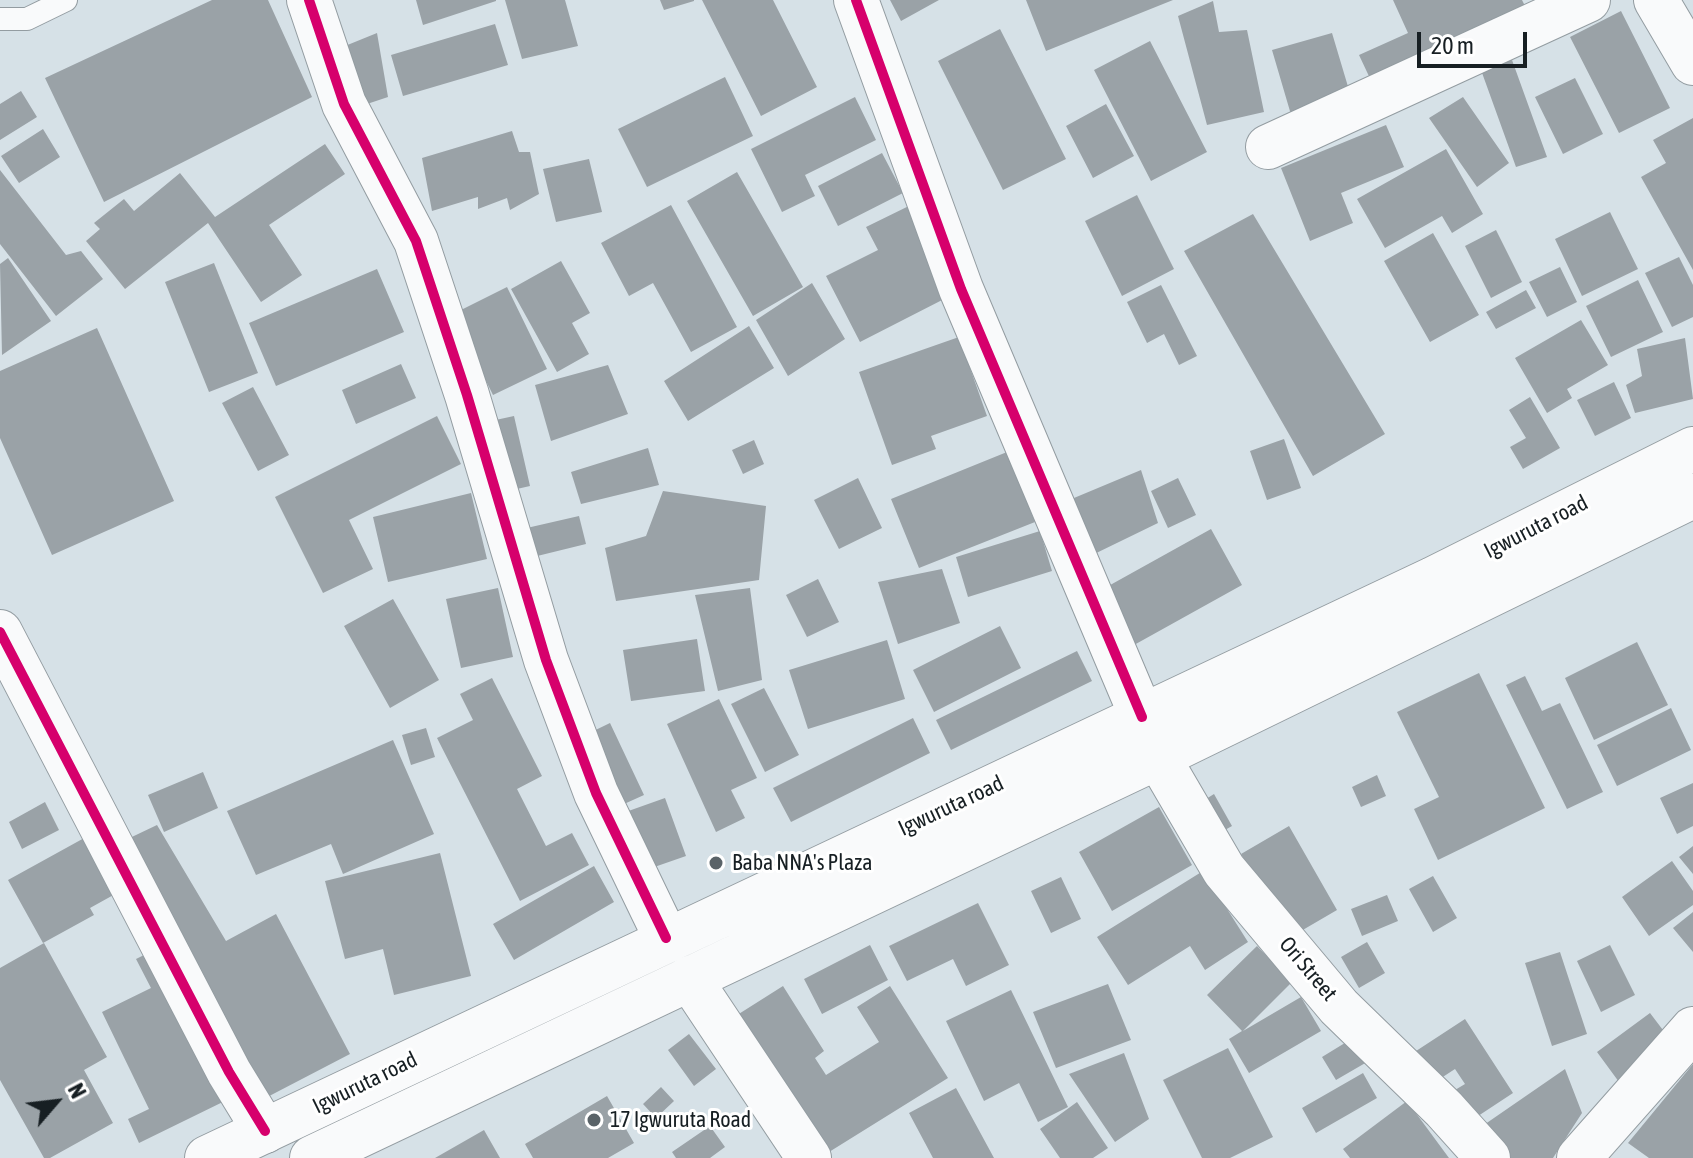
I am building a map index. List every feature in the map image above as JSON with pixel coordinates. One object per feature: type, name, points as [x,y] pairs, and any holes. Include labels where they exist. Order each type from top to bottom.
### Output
[{"type":"street","points":[[309,0],[344,104],[416,241],[467,395],[546,660],[596,793],[666,938]]},
{"type":"street","points":[[856,0],[961,289],[1142,717]]},
{"type":"street","points":[[1268,147],[1588,0]]},
{"type":"street","points":[[1656,0],[1693,63]]},
{"type":"street","name":"Igwuruta road","points":[[207,1158],[666,938],[1433,579],[1693,449]]},
{"type":"street","name":"Igwuruta road","points":[[312,1158],[1158,757],[1693,496]]},
{"type":"street","points":[[0,632],[229,1072],[265,1131]]},
{"type":"street","name":"Ori Street","points":[[1158,757],[1224,870],[1339,1007],[1444,1109],[1488,1158]]},
{"type":"street","points":[[689,978],[809,1158]]},
{"type":"street","points":[[1579,1158],[1693,1029]]},
{"type":"lane","points":[[0,19],[27,19],[66,0]]},
{"type":"building","points":[[212,0],[268,0],[312,97],[104,202],[45,78]]},
{"type":"building","points":[[416,0],[496,0],[496,1],[423,25]]},
{"type":"building","points":[[505,0],[565,0],[578,46],[522,59]]},
{"type":"building","points":[[660,0],[694,0],[694,1],[664,10]]},
{"type":"building","points":[[702,0],[773,0],[817,87],[761,116]]},
{"type":"building","points":[[890,0],[939,0],[901,21]]},
{"type":"building","points":[[1026,0],[1173,0],[1046,51]]},
{"type":"building","points":[[1393,0],[1522,0],[1531,18],[1375,89],[1359,55],[1408,33]]},
{"type":"building","points":[[1213,1],[1219,32],[1247,30],[1264,112],[1207,125],[1178,16]]},
{"type":"building","points":[[1621,11],[1670,108],[1619,133],[1570,37]]},
{"type":"building","points":[[495,24],[508,65],[403,96],[391,55]]},
{"type":"building","points":[[1000,29],[1066,159],[1003,190],[938,61]]},
{"type":"building","points":[[377,33],[388,97],[364,105],[345,46]]},
{"type":"building","points":[[1332,33],[1352,100],[1292,118],[1272,50]]},
{"type":"building","points":[[1150,41],[1207,152],[1151,181],[1094,70]]},
{"type":"building","points":[[1512,60],[1547,157],[1516,167],[1481,70]]},
{"type":"building","points":[[725,77],[753,136],[647,187],[618,129]]},
{"type":"building","points":[[1575,78],[1603,134],[1563,154],[1535,97]]},
{"type":"building","points":[[21,91],[37,117],[0,140],[0,104]]},
{"type":"building","points":[[855,97],[876,140],[805,175],[815,196],[782,212],[751,149]]},
{"type":"building","points":[[1463,97],[1509,163],[1477,187],[1429,118]]},
{"type":"building","points":[[1106,104],[1134,156],[1093,178],[1066,126]]},
{"type":"building","points":[[1693,118],[1693,270],[1641,177],[1666,163],[1653,140]]},
{"type":"building","points":[[1386,125],[1404,167],[1341,193],[1353,223],[1310,241],[1281,168]]},
{"type":"building","points":[[43,129],[60,157],[19,183],[1,156]]},
{"type":"building","points":[[512,131],[519,152],[530,152],[539,194],[510,210],[507,198],[478,209],[478,197],[432,211],[422,158]]},
{"type":"building","points":[[325,144],[345,174],[269,225],[302,275],[261,302],[208,223],[125,289],[86,241],[100,229],[94,223],[124,199],[134,211],[180,173],[215,217]]},
{"type":"building","points":[[1446,149],[1483,214],[1452,233],[1442,216],[1385,248],[1357,199]]},
{"type":"building","points":[[882,153],[903,193],[838,226],[818,186]]},
{"type":"building","points":[[589,159],[602,212],[556,222],[543,169]]},
{"type":"building","points":[[0,170],[66,255],[81,251],[103,279],[56,316],[0,244]]},
{"type":"building","points":[[737,172],[803,287],[753,316],[687,201]]},
{"type":"building","points":[[1137,195],[1174,269],[1122,296],[1085,221]]},
{"type":"building","points":[[917,202],[948,297],[860,342],[826,276],[878,250],[866,227]]},
{"type":"building","points":[[671,205],[737,327],[691,352],[653,283],[629,296],[601,243]]},
{"type":"building","points":[[1610,212],[1638,269],[1582,296],[1555,239]]},
{"type":"building","points":[[1253,214],[1385,434],[1313,476],[1184,251]]},
{"type":"building","points":[[1496,230],[1522,282],[1491,298],[1465,246]]},
{"type":"building","points":[[1433,233],[1479,315],[1430,342],[1384,261]]},
{"type":"building","points":[[1679,257],[1693,285],[1693,317],[1672,327],[1645,273]]},
{"type":"building","points":[[8,258],[51,321],[2,355],[0,264]]},
{"type":"building","points":[[561,261],[590,313],[572,323],[589,354],[557,372],[511,289]]},
{"type":"building","points":[[214,263],[258,373],[209,392],[165,282]]},
{"type":"building","points":[[1560,267],[1577,302],[1547,317],[1529,282]]},
{"type":"building","points":[[377,269],[404,332],[276,386],[249,323]]},
{"type":"building","points":[[1638,280],[1663,332],[1611,357],[1586,306]]},
{"type":"building","points":[[812,283],[845,339],[788,376],[756,320]]},
{"type":"building","points":[[1161,285],[1197,356],[1179,365],[1164,334],[1147,343],[1127,302]]},
{"type":"building","points":[[507,287],[547,369],[493,395],[453,314]]},
{"type":"building","points":[[1526,290],[1536,308],[1496,329],[1486,312]]},
{"type":"building","points":[[1581,320],[1608,365],[1567,389],[1572,398],[1547,413],[1515,358]]},
{"type":"building","points":[[749,326],[774,368],[688,421],[664,381]]},
{"type":"building","points":[[97,328],[174,501],[52,555],[0,438],[0,371]]},
{"type":"building","points":[[959,337],[987,416],[931,436],[936,449],[892,465],[859,372]]},
{"type":"building","points":[[1685,338],[1693,399],[1635,413],[1626,385],[1642,376],[1637,349]]},
{"type":"building","points":[[401,364],[416,398],[356,424],[342,390]]},
{"type":"building","points":[[608,365],[628,414],[551,441],[535,385]]},
{"type":"building","points":[[1614,382],[1631,418],[1595,436],[1577,400]]},
{"type":"building","points":[[253,387],[289,455],[258,471],[222,403]]},
{"type":"building","points":[[1530,397],[1560,448],[1523,469],[1510,447],[1526,438],[1509,410]]},
{"type":"building","points":[[437,416],[461,464],[349,520],[373,569],[323,593],[275,497]]},
{"type":"building","points":[[514,416],[530,486],[508,491],[491,421]]},
{"type":"building","points":[[1284,439],[1301,488],[1267,500],[1250,451]]},
{"type":"building","points":[[754,440],[764,464],[743,474],[732,450]]},
{"type":"building","points":[[648,448],[659,485],[581,504],[571,472]]},
{"type":"building","points":[[1007,452],[1035,522],[919,568],[891,499]]},
{"type":"building","points":[[1141,470],[1158,523],[1084,559],[1062,503]]},
{"type":"building","points":[[858,478],[882,528],[839,549],[814,500]]},
{"type":"building","points":[[1178,478],[1196,515],[1168,528],[1151,491]]},
{"type":"building","points":[[663,491],[766,506],[759,580],[616,601],[605,548],[646,536]]},
{"type":"building","points":[[471,493],[487,559],[388,582],[373,517]]},
{"type":"building","points":[[579,516],[586,544],[525,559],[518,530]]},
{"type":"building","points":[[1211,529],[1242,585],[1125,650],[1094,594]]},
{"type":"building","points":[[1040,531],[1052,571],[968,597],[956,557]]},
{"type":"building","points":[[942,569],[960,623],[898,644],[878,582]]},
{"type":"building","points":[[818,579],[839,622],[807,637],[786,595]]},
{"type":"building","points":[[498,588],[513,657],[461,668],[446,599]]},
{"type":"building","points":[[750,588],[762,680],[718,691],[695,595]]},
{"type":"building","points":[[393,599],[439,680],[390,708],[344,626]]},
{"type":"building","points":[[1000,626],[1021,668],[934,712],[913,670]]},
{"type":"building","points":[[697,639],[705,691],[631,701],[623,650]]},
{"type":"building","points":[[887,640],[905,699],[808,729],[789,670]]},
{"type":"building","points":[[1637,642],[1668,705],[1594,740],[1565,678]]},
{"type":"building","points":[[1077,651],[1092,681],[951,750],[936,720]]},
{"type":"building","points":[[1479,673],[1545,808],[1438,860],[1414,809],[1439,797],[1397,712]]},
{"type":"building","points":[[1525,676],[1542,711],[1560,703],[1603,792],[1567,809],[1506,685]]},
{"type":"building","points":[[492,678],[542,776],[517,789],[546,846],[572,833],[589,865],[520,901],[437,738],[473,720],[460,694]]},
{"type":"building","points":[[764,688],[799,755],[765,772],[731,704]]},
{"type":"building","points":[[719,699],[757,778],[731,790],[745,818],[716,832],[667,724]]},
{"type":"building","points":[[1671,708],[1691,750],[1617,786],[1597,745]]},
{"type":"building","points":[[913,718],[930,753],[791,822],[773,788]]},
{"type":"building","points":[[610,723],[644,795],[613,809],[579,738]]},
{"type":"building","points":[[426,728],[435,757],[411,765],[402,735]]},
{"type":"building","points":[[393,740],[434,834],[343,874],[331,844],[256,875],[227,811]]},
{"type":"building","points":[[203,772],[218,808],[164,832],[148,795]]},
{"type":"building","points":[[1377,775],[1386,796],[1361,807],[1352,787]]},
{"type":"building","points":[[1693,783],[1693,826],[1677,834],[1660,798]]},
{"type":"building","points":[[1214,794],[1232,826],[1216,835],[1198,804]]},
{"type":"building","points":[[665,798],[686,856],[640,872],[620,814]]},
{"type":"building","points":[[45,802],[59,830],[22,849],[9,822]]},
{"type":"building","points":[[1159,807],[1192,865],[1112,911],[1079,852]]},
{"type":"building","points":[[157,825],[226,941],[276,914],[350,1054],[252,1105],[115,845]]},
{"type":"building","points":[[1289,826],[1337,910],[1289,938],[1241,854]]},
{"type":"building","points":[[86,837],[117,893],[90,908],[94,915],[43,943],[8,880]]},
{"type":"building","points":[[1693,846],[1693,874],[1679,857]]},
{"type":"building","points":[[440,853],[471,976],[394,995],[383,949],[345,959],[325,881]]},
{"type":"building","points":[[1672,861],[1693,891],[1693,905],[1649,936],[1622,897]]},
{"type":"building","points":[[594,866],[614,902],[514,960],[493,924]]},
{"type":"building","points":[[1203,871],[1248,942],[1205,970],[1190,946],[1128,985],[1097,937]]},
{"type":"building","points":[[1433,876],[1457,918],[1433,932],[1409,889]]},
{"type":"building","points":[[1061,877],[1081,919],[1051,933],[1031,891]]},
{"type":"building","points":[[1387,895],[1398,921],[1362,936],[1351,909]]},
{"type":"building","points":[[978,903],[1009,965],[966,986],[953,959],[907,981],[889,946]]},
{"type":"building","points":[[1693,912],[1693,952],[1673,928]]},
{"type":"building","points":[[1367,942],[1385,973],[1359,988],[1341,957]]},
{"type":"building","points":[[44,943],[107,1057],[84,1070],[113,1123],[50,1158],[44,1158],[0,1080],[0,968]]},
{"type":"building","points":[[870,945],[888,980],[822,1014],[804,979]]},
{"type":"building","points":[[1610,945],[1635,995],[1601,1012],[1577,961]]},
{"type":"building","points":[[1257,946],[1292,982],[1243,1031],[1301,997],[1321,1031],[1249,1073],[1229,1039],[1242,1031],[1207,995]]},
{"type":"building","points":[[160,947],[233,1097],[139,1143],[128,1119],[149,1109],[102,1012],[151,988],[136,959]]},
{"type":"building","points":[[1560,952],[1587,1034],[1552,1046],[1525,963]]},
{"type":"building","points":[[1108,984],[1131,1040],[1056,1068],[1033,1012]]},
{"type":"building","points":[[783,986],[824,1051],[815,1058],[826,1075],[879,1042],[857,1007],[890,986],[948,1078],[821,1157],[734,1017]]},
{"type":"building","points":[[1011,990],[1068,1107],[1038,1122],[1019,1083],[984,1101],[946,1021]]},
{"type":"building","points":[[1650,1013],[1672,1042],[1619,1082],[1597,1052]]},
{"type":"building","points":[[1465,1019],[1513,1093],[1469,1122],[1450,1093],[1465,1084],[1455,1069],[1432,1084],[1413,1053]]},
{"type":"building","points":[[689,1034],[716,1069],[694,1086],[668,1050]]},
{"type":"building","points":[[1353,1038],[1367,1062],[1336,1080],[1322,1057]]},
{"type":"building","points":[[1228,1048],[1273,1137],[1230,1158],[1202,1158],[1163,1080]]},
{"type":"building","points":[[1124,1053],[1149,1119],[1115,1142],[1069,1074]]},
{"type":"building","points":[[1693,1064],[1693,1158],[1649,1158],[1628,1143]]},
{"type":"building","points":[[1565,1069],[1582,1113],[1553,1158],[1504,1158],[1478,1129]]},
{"type":"building","points":[[1363,1073],[1377,1098],[1316,1133],[1302,1108]]},
{"type":"building","points":[[661,1087],[674,1101],[656,1118],[643,1104]]},
{"type":"building","points":[[956,1088],[994,1158],[933,1158],[909,1113]]},
{"type":"building","name":"17 Igwuruta Road","points":[[607,1096],[634,1143],[608,1158],[533,1158],[525,1144]]},
{"type":"building","points":[[1407,1101],[1449,1158],[1350,1158],[1343,1149]]},
{"type":"building","points":[[1077,1102],[1108,1148],[1093,1158],[1060,1158],[1040,1129]]},
{"type":"building","points":[[710,1126],[725,1147],[710,1158],[676,1158],[672,1152]]},
{"type":"building","points":[[484,1130],[500,1158],[435,1158]]},
{"type":"cycle path","points":[[309,0],[344,104],[416,241],[467,395],[546,660],[596,793],[666,938]]},
{"type":"cycle path","points":[[856,0],[961,289],[1142,717]]},
{"type":"cycle path","points":[[0,632],[229,1072],[265,1131]]},
{"type":"place","name":"Baba NNA's Plaza","points":[[716,863]]},
{"type":"place","name":"17 Igwuruta Road","points":[[594,1120]]}]
